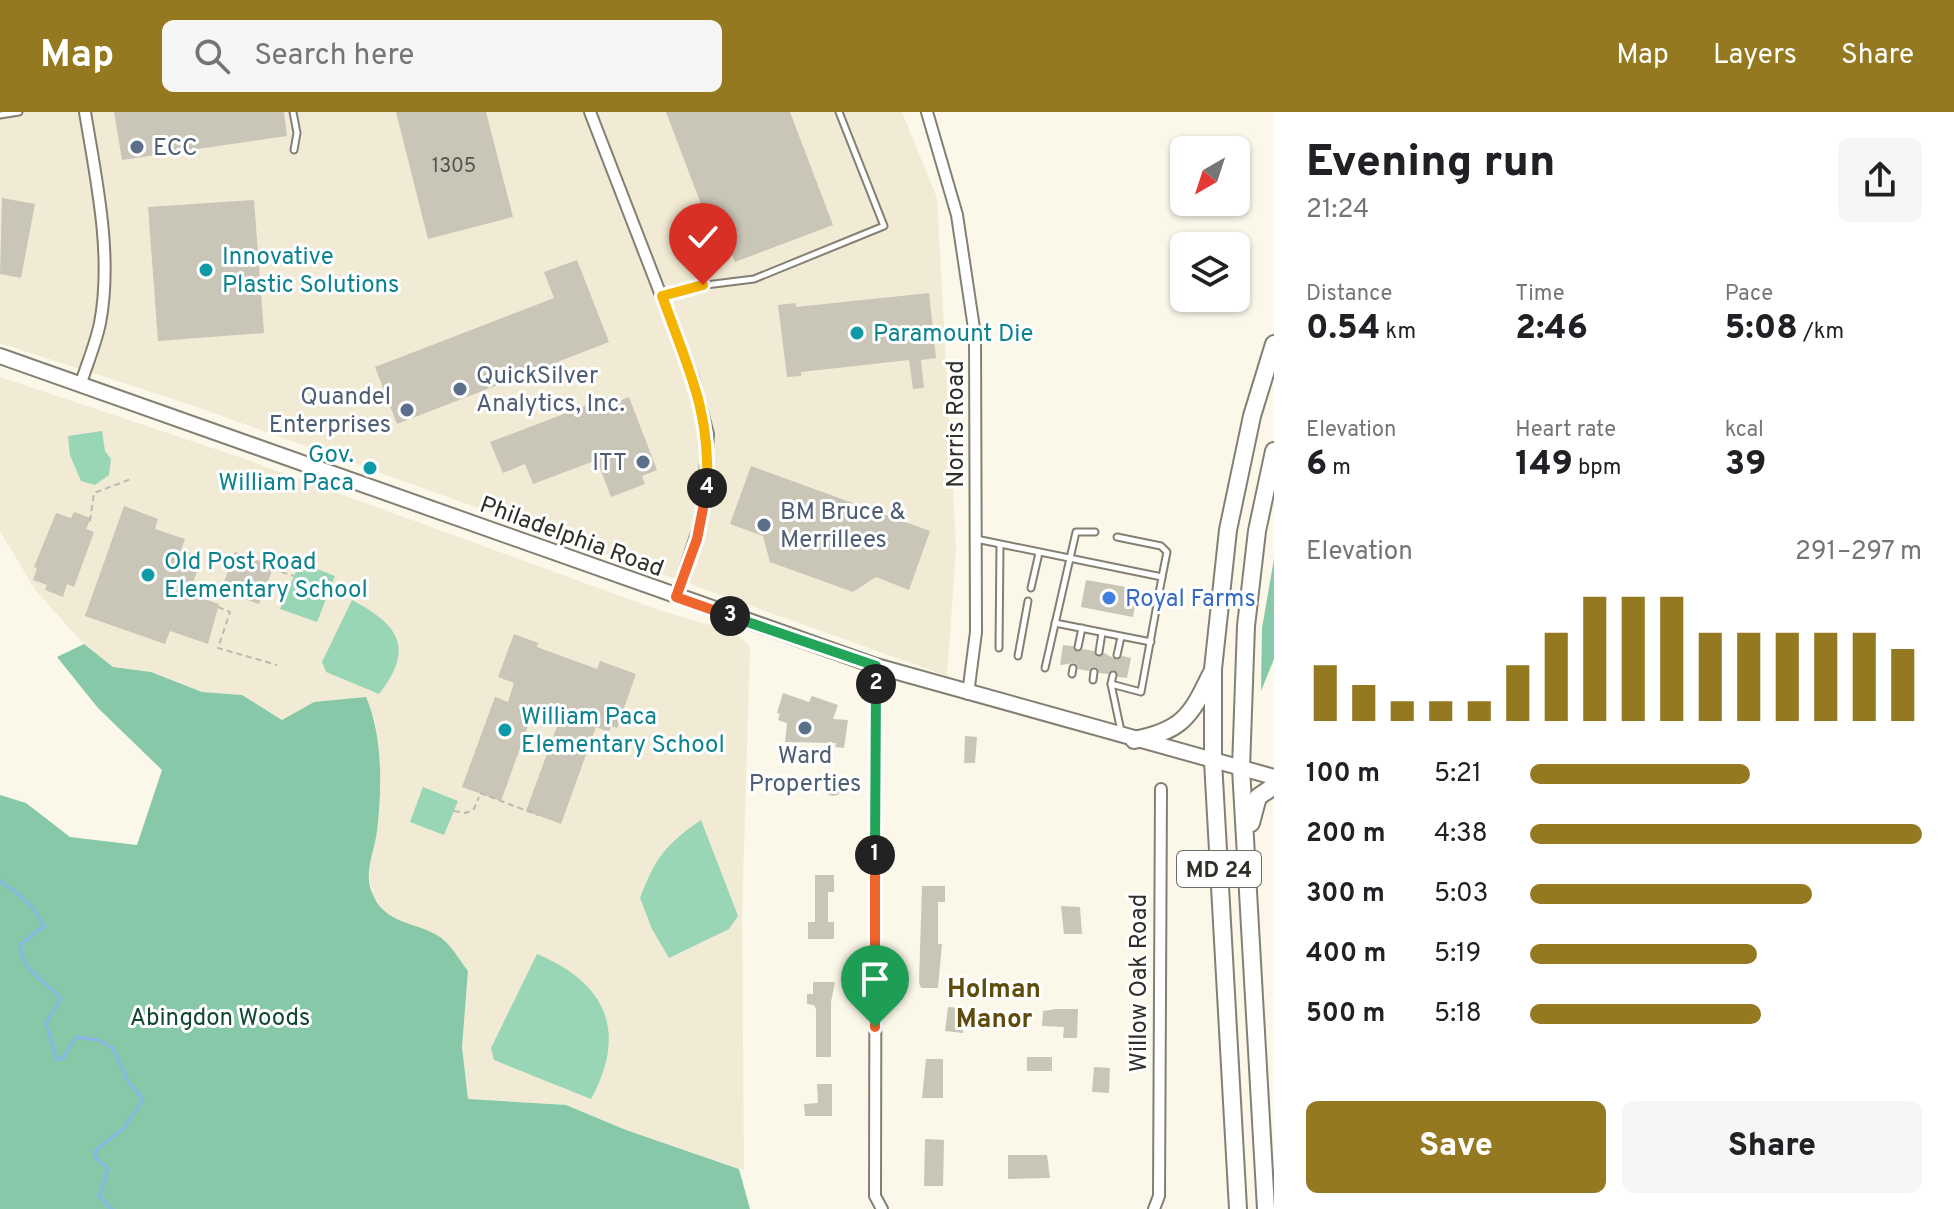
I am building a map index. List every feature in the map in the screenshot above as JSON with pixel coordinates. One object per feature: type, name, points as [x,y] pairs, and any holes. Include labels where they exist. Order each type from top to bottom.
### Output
[{"type":"highway","name":"MD 24","points":[[1238,1209],[1213,761],[1213,669],[1228,530],[1252,416],[1274,344]]},
{"type":"highway","name":"MD 24","points":[[1266,1209],[1241,768],[1246,626],[1257,531],[1274,451]]},
{"type":"highway","points":[[1128,738],[1180,725],[1190,714],[1213,669]]},
{"type":"highway","points":[[1245,830],[1252,822],[1258,797],[1274,786]]},
{"type":"main road","name":"Philadelphia Road","points":[[0,356],[876,666],[1274,777]]},
{"type":"street","points":[[81,383],[100,324],[103,281],[97,180],[85,112]]},
{"type":"street","points":[[590,112],[698,394],[709,450],[702,518],[676,597]]},
{"type":"street","name":"Norris Road","points":[[927,112],[957,215],[975,335],[976,632],[968,694]]},
{"type":"street","points":[[876,666],[875,1196],[882,1209]]},
{"type":"street","name":"Willow Oak Road","points":[[1154,1209],[1158,1202],[1159,1178],[1161,789]]},
{"type":"lane","points":[[0,115],[19,112]]},
{"type":"lane","points":[[293,112],[297,133],[294,150]]},
{"type":"lane","points":[[662,296],[706,285],[754,279],[884,226],[839,112]]},
{"type":"lane","points":[[1045,668],[1076,532],[1095,532]]},
{"type":"lane","points":[[1111,684],[1141,692],[1167,552],[1161,546],[1117,537]]},
{"type":"lane","points":[[976,539],[1162,577]]},
{"type":"lane","points":[[999,648],[1000,545]]},
{"type":"lane","points":[[1031,588],[1039,553]]},
{"type":"lane","points":[[1018,656],[1028,601]]},
{"type":"lane","points":[[1055,623],[1151,642]]},
{"type":"lane","points":[[1078,647],[1082,628]]},
{"type":"lane","points":[[1099,652],[1102,633]]},
{"type":"lane","points":[[1117,655],[1121,636]]},
{"type":"lane","points":[[1093,680],[1094,672]]},
{"type":"lane","points":[[1113,675],[1111,684],[1128,738]]},
{"type":"path","points":[[90,521],[93,518],[89,505],[94,493],[131,479]]},
{"type":"path","points":[[98,484],[101,490]]},
{"type":"path","points":[[272,569],[294,576]]},
{"type":"path","points":[[218,607],[230,612],[218,648],[277,665]]},
{"type":"path","points":[[454,811],[466,813],[474,809],[480,794],[538,815]]},
{"type":"shaded area","points":[[0,112],[902,112],[937,198],[956,548],[947,676],[191,405],[0,343]]},
{"type":"shaded area","points":[[0,377],[242,458],[653,608],[735,633],[750,646],[742,913],[744,1170],[626,1130],[566,1105],[468,1099],[462,1047],[468,971],[445,940],[388,916],[373,896],[367,863],[376,834],[379,785],[375,718],[314,702],[282,720],[242,695],[202,692],[151,672],[113,667],[84,644],[36,591],[0,531]]},
{"type":"green space","points":[[102,431],[105,451],[111,459],[109,475],[95,485],[81,481],[70,455],[68,436]]},
{"type":"green space","points":[[1274,559],[1274,659],[1261,691],[1262,628]]},
{"type":"green space","points":[[300,562],[335,576],[317,622],[280,609]]},
{"type":"green space","points":[[352,600],[381,619],[397,639],[397,663],[379,694],[326,672],[322,662]]},
{"type":"green space","name":"Abingdon Woods","points":[[84,644],[113,667],[151,672],[202,692],[242,695],[282,720],[314,702],[366,697],[376,728],[380,780],[377,831],[369,872],[371,889],[380,907],[388,914],[437,935],[449,945],[468,971],[462,1047],[468,1099],[566,1105],[626,1130],[739,1169],[750,1209],[0,1209],[0,795],[26,803],[70,837],[137,845],[162,770],[98,708],[57,657]]},
{"type":"green space","points":[[423,787],[458,801],[444,835],[410,822]]},
{"type":"green space","points":[[701,820],[738,916],[729,929],[669,958],[652,929],[640,898],[663,853]]},
{"type":"green space","points":[[537,954],[580,979],[604,1012],[608,1052],[591,1099],[494,1060],[491,1048]]},
{"type":"building","points":[[114,112],[284,112],[287,136],[122,160]]},
{"type":"building","points":[[396,112],[486,112],[513,217],[428,239]]},
{"type":"building","points":[[666,112],[790,112],[833,225],[735,262],[731,253],[721,257]]},
{"type":"building","points":[[2,198],[35,204],[21,278],[0,274]]},
{"type":"building","name":"Innovative Plastic Solutions","points":[[254,200],[264,333],[158,341],[148,207]]},
{"type":"building","points":[[577,260],[609,342],[397,424],[375,367],[554,298],[544,272]]},
{"type":"building","name":"Paramount Die","points":[[929,293],[936,358],[921,360],[924,388],[913,389],[909,360],[801,372],[801,376],[787,377],[778,305],[796,303],[796,307]]},
{"type":"building","points":[[611,396],[614,403],[629,397],[657,470],[642,476],[645,484],[611,497],[597,460],[533,484],[525,464],[503,473],[490,442]]},
{"type":"building","points":[[751,466],[930,531],[909,590],[876,577],[853,592],[770,562],[763,536],[730,524]]},
{"type":"building","name":"Old Post Road Elementary School","points":[[124,506],[158,519],[155,529],[185,539],[181,550],[202,557],[189,594],[219,604],[208,644],[170,631],[165,644],[85,616]]},
{"type":"building","points":[[74,512],[91,518],[86,529],[94,532],[74,587],[67,584],[63,597],[45,590],[47,585],[33,580],[37,568],[34,567],[56,513],[71,518]]},
{"type":"building","points":[[235,552],[274,566],[259,604],[221,590]]},
{"type":"building","name":"Royal Farms","points":[[1086,580],[1138,589],[1133,617],[1081,607]]},
{"type":"building","name":"William Paca Elementary School","points":[[514,634],[538,643],[537,647],[597,669],[600,661],[636,674],[617,728],[611,726],[609,732],[596,727],[561,824],[526,811],[559,721],[533,712],[501,801],[462,787],[495,697],[508,702],[514,683],[498,677]]},
{"type":"building","name":"Royal Farms","points":[[1063,645],[1073,646],[1078,652],[1083,649],[1094,651],[1097,657],[1104,653],[1117,660],[1122,656],[1131,658],[1127,678],[1118,677],[1113,670],[1108,674],[1099,673],[1095,667],[1089,671],[1078,669],[1075,663],[1060,665]]},
{"type":"building","points":[[783,693],[809,702],[812,696],[838,705],[833,719],[848,720],[844,748],[835,747],[836,743],[785,742],[787,723],[778,720],[780,714],[777,713]]},
{"type":"building","points":[[965,736],[977,737],[975,763],[964,763]]},
{"type":"building","points":[[829,776],[837,776],[843,786],[837,796],[829,796],[823,790],[823,782]]},
{"type":"building","points":[[815,875],[834,875],[834,892],[828,892],[828,922],[834,922],[834,939],[808,939],[808,922],[815,922]]},
{"type":"building","points":[[922,886],[945,886],[945,902],[938,902],[938,944],[942,944],[938,988],[921,988],[919,982]]},
{"type":"building","points":[[1061,906],[1080,907],[1082,934],[1064,934]]},
{"type":"building","points":[[813,982],[835,982],[831,1002],[831,1057],[816,1057],[816,1009],[814,1005],[807,1004],[807,994],[813,994]]},
{"type":"building","points":[[948,1007],[960,1008],[959,1015],[965,1015],[963,1033],[945,1031]]},
{"type":"building","points":[[1078,1009],[1077,1038],[1063,1038],[1064,1027],[1042,1026],[1043,1011]]},
{"type":"building","points":[[1027,1057],[1052,1057],[1052,1071],[1027,1071]]},
{"type":"building","points":[[926,1059],[943,1059],[943,1098],[922,1098]]},
{"type":"building","points":[[1094,1067],[1110,1068],[1109,1093],[1092,1092]]},
{"type":"building","points":[[817,1084],[832,1084],[832,1116],[805,1116],[804,1104],[818,1103]]},
{"type":"building","points":[[925,1139],[944,1140],[943,1186],[924,1186]]},
{"type":"building","points":[[1008,1155],[1047,1155],[1050,1178],[1008,1179]]},
{"type":"waterway","points":[[0,881],[25,900],[44,926],[21,944],[21,953],[29,968],[61,999],[46,1023],[57,1060],[63,1058],[76,1037],[99,1040],[113,1048],[128,1081],[143,1099],[124,1128],[96,1150],[95,1157],[108,1169],[99,1196],[112,1209]]},
{"type":"place","name":"ECC","points":[[137,147]]},
{"type":"place","name":"Innovative Plastic Solutions","points":[[206,270]]},
{"type":"place","name":"Paramount Die","points":[[857,333]]},
{"type":"place","name":"QuickSilver Analytics, Inc.","points":[[460,389]]},
{"type":"place","name":"Quandel Enterprises","points":[[407,410]]},
{"type":"place","name":"ITT","points":[[643,462]]},
{"type":"place","name":"Gov. William Paca","points":[[370,468]]},
{"type":"place","name":"BM Bruce & Merrillees","points":[[764,525]]},
{"type":"place","name":"Old Post Road Elementary School","points":[[148,575]]},
{"type":"place","name":"Royal Farms","points":[[1109,598]]},
{"type":"place","name":"Ward Properties","points":[[805,728]]},
{"type":"place","name":"William Paca Elementary School","points":[[505,730]]},
{"type":"district","name":"Holman Manor","points":[[994,1003]]},
{"type":"route","points":[[703,285],[662,296],[698,394],[709,450],[707,496],[697,539],[676,597],[876,666],[875,1027]]}]
